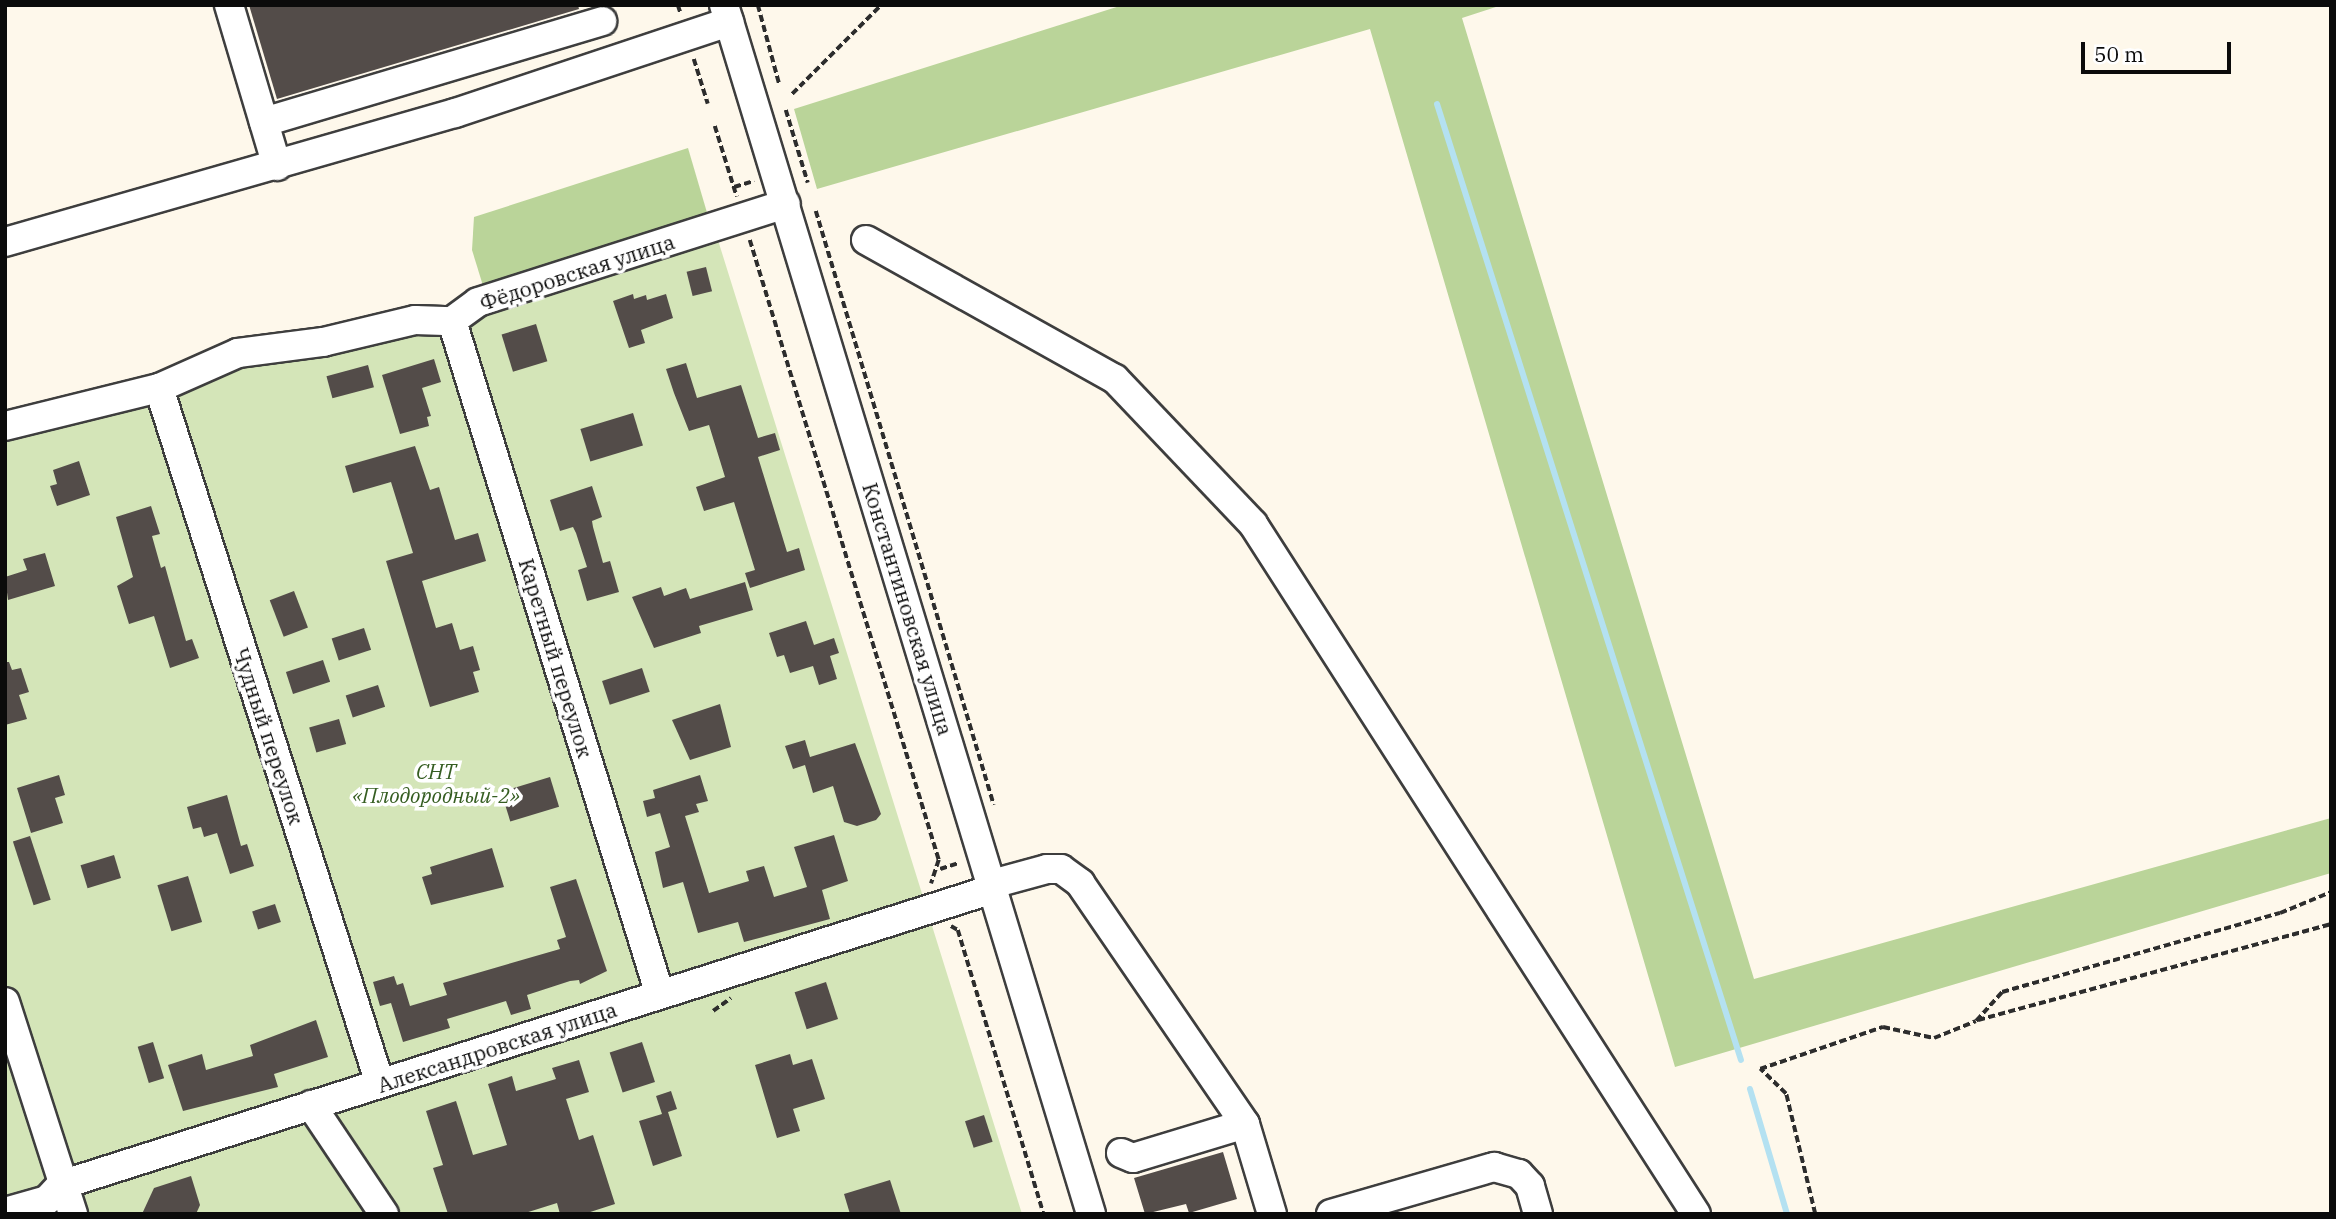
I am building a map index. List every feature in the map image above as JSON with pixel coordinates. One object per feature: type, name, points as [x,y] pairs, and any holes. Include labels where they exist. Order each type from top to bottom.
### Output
[{"type":"street","points":[[229,5],[277,166]]},
{"type":"street","points":[[5,242],[455,113],[726,14]]},
{"type":"street","name":"Константиновская улица","points":[[726,14],[993,887],[1088,1213]]},
{"type":"street","points":[[264,122],[602,21]]},
{"type":"street","points":[[442,69],[455,113]]},
{"type":"street","name":"Фёдоровская улица","points":[[452,321],[478,302],[786,204]]},
{"type":"street","points":[[866,240],[1115,379],[1253,524],[1696,1214]]},
{"type":"street","points":[[5,426],[159,388],[238,353],[323,342],[415,320],[452,321]]},
{"type":"street","name":"Каретный переулок","points":[[452,321],[660,995]]},
{"type":"street","name":"Чудный переулок","points":[[159,388],[380,1084]]},
{"type":"street","name":"Александровская улица","points":[[5,1212],[47,1200],[61,1185],[1048,869],[1071,875],[1245,1124],[1272,1214]]},
{"type":"street","points":[[5,1002],[61,1185],[73,1214]]},
{"type":"street","points":[[311,1105],[384,1214]]},
{"type":"street","points":[[1121,1153],[1133,1158],[1245,1124]]},
{"type":"street","points":[[1331,1214],[1494,1167],[1516,1172],[1530,1186],[1538,1214]]},
{"type":"street","points":[[1516,1172],[1518,1214]]},
{"type":"path","points":[[758,5],[779,83]]},
{"type":"path","points":[[792,94],[881,5]]},
{"type":"path","points":[[694,57],[708,104]]},
{"type":"path","points":[[786,110],[808,183]]},
{"type":"path","points":[[715,126],[739,206]]},
{"type":"path","points":[[734,187],[756,180]]},
{"type":"path","points":[[816,211],[996,810]]},
{"type":"path","points":[[746,226],[939,869],[929,888]]},
{"type":"path","points":[[939,869],[961,863]]},
{"type":"path","points":[[1976,1021],[2002,992],[2280,913],[2331,892]]},
{"type":"path","points":[[947,923],[958,930],[1043,1212]]},
{"type":"path","points":[[1815,1214],[1786,1094],[1760,1069],[1883,1027],[1934,1038],[1976,1021],[2331,924]]},
{"type":"path","points":[[713,1011],[734,994]]},
{"type":"green space","points":[[1123,5],[1502,5],[1462,18],[1754,979],[2331,818],[2331,873],[1675,1067],[1370,29],[817,189],[794,109]]},
{"type":"green space","points":[[688,148],[708,216],[484,289],[472,250],[474,217]]},
{"type":"green space","name":"СНТ «Плодородный-2»","points":[[717,237],[1022,1214],[5,1214],[5,431]]},
{"type":"building","points":[[249,5],[578,5],[579,9],[277,99]]},
{"type":"building","points":[[706,267],[712,291],[693,296],[687,272]]},
{"type":"building","points":[[633,294],[634,299],[646,295],[647,300],[666,294],[673,318],[641,330],[645,343],[629,348],[613,301]]},
{"type":"building","points":[[536,324],[547,361],[513,372],[502,335]]},
{"type":"building","points":[[434,359],[441,382],[422,388],[431,416],[427,417],[429,426],[400,434],[382,375]]},
{"type":"building","points":[[686,363],[697,398],[741,385],[758,438],[775,433],[780,450],[758,457],[787,552],[799,548],[805,570],[750,588],[745,573],[755,570],[734,502],[704,511],[696,487],[725,477],[709,425],[689,431],[674,393],[666,369]]},
{"type":"building","points":[[368,365],[374,387],[332,398],[326,376]]},
{"type":"building","points":[[633,413],[643,446],[590,462],[580,429]]},
{"type":"building","points":[[415,446],[430,490],[439,487],[455,540],[478,533],[486,561],[422,581],[436,628],[452,623],[460,650],[473,646],[480,670],[473,672],[479,692],[430,707],[386,561],[413,553],[391,482],[353,493],[345,466]]},
{"type":"building","points":[[79,461],[90,495],[57,506],[50,486],[57,484],[53,470]]},
{"type":"building","points":[[592,486],[602,517],[592,521],[593,527],[603,563],[610,561],[619,592],[587,601],[578,570],[587,567],[576,533],[573,527],[560,531],[550,500]]},
{"type":"building","points":[[151,506],[160,534],[152,536],[161,568],[165,566],[186,641],[192,639],[199,658],[170,668],[154,616],[129,624],[117,586],[133,577],[116,517]]},
{"type":"building","points":[[45,553],[55,586],[8,600],[5,577],[27,570],[23,559]]},
{"type":"building","points":[[745,582],[753,610],[699,626],[701,633],[654,648],[632,597],[661,587],[664,596],[686,588],[690,599]]},
{"type":"building","points":[[294,591],[308,627],[284,637],[270,600]]},
{"type":"building","points":[[806,621],[814,645],[834,638],[839,653],[830,656],[837,679],[819,685],[813,666],[790,673],[784,655],[777,657],[769,633]]},
{"type":"building","points":[[364,628],[371,650],[339,660],[332,639]]},
{"type":"building","points":[[323,660],[330,682],[293,694],[286,672]]},
{"type":"building","points":[[5,662],[9,662],[12,670],[21,668],[29,692],[19,695],[27,719],[5,725]]},
{"type":"building","points":[[642,668],[650,692],[610,705],[602,681]]},
{"type":"building","points":[[378,685],[385,707],[353,717],[346,696]]},
{"type":"building","points":[[720,704],[731,747],[690,760],[672,720]]},
{"type":"building","points":[[339,719],[346,744],[316,753],[309,728]]},
{"type":"building","points":[[805,740],[810,757],[855,743],[881,814],[876,820],[857,826],[844,822],[833,786],[813,793],[805,765],[793,769],[785,746]]},
{"type":"building","points":[[59,775],[65,795],[55,798],[63,823],[31,833],[17,788]]},
{"type":"building","points":[[700,775],[708,801],[696,804],[699,812],[685,816],[709,893],[749,881],[746,871],[764,866],[774,897],[807,887],[794,847],[834,835],[848,881],[822,890],[830,919],[744,942],[738,922],[698,933],[683,882],[663,888],[655,852],[670,847],[660,813],[647,817],[643,801],[655,798],[653,790]]},
{"type":"building","points":[[550,777],[559,807],[510,822],[501,792]]},
{"type":"building","points":[[227,795],[241,846],[247,844],[254,866],[230,874],[217,833],[204,837],[201,827],[193,829],[187,807]]},
{"type":"building","points":[[30,836],[51,900],[34,905],[13,842]]},
{"type":"building","points":[[492,848],[504,887],[431,905],[422,877],[432,874],[430,867]]},
{"type":"building","points":[[114,855],[121,878],[88,888],[81,865]]},
{"type":"building","points":[[188,876],[202,922],[171,931],[157,885]]},
{"type":"building","points":[[576,879],[607,971],[580,984],[579,980],[570,981],[527,995],[531,1009],[511,1015],[506,1001],[447,1019],[450,1028],[403,1042],[391,1003],[380,1006],[373,982],[394,976],[397,985],[403,983],[410,1006],[447,995],[443,983],[560,949],[557,940],[566,937],[550,887]]},
{"type":"building","points":[[275,904],[281,922],[258,929],[252,911]]},
{"type":"building","points":[[826,982],[838,1019],[807,1029],[795,992]]},
{"type":"building","points":[[316,1020],[328,1057],[274,1074],[278,1087],[183,1111],[168,1065],[202,1054],[206,1070],[253,1056],[250,1045]]},
{"type":"building","points":[[153,1042],[164,1078],[149,1083],[138,1047]]},
{"type":"building","points":[[642,1042],[655,1082],[623,1092],[610,1053]]},
{"type":"building","points":[[790,1054],[793,1065],[812,1059],[825,1099],[793,1109],[800,1131],[777,1138],[755,1065]]},
{"type":"building","points":[[579,1060],[589,1092],[566,1099],[579,1140],[593,1135],[615,1204],[584,1214],[560,1214],[557,1203],[522,1214],[448,1214],[433,1168],[443,1165],[426,1111],[456,1101],[473,1155],[507,1145],[488,1084],[512,1076],[516,1091],[556,1079],[552,1068]]},
{"type":"building","points":[[671,1091],[677,1109],[668,1112],[682,1156],[653,1166],[639,1121],[662,1114],[656,1096]]},
{"type":"building","points":[[984,1115],[993,1142],[974,1148],[965,1121]]},
{"type":"building","points":[[1223,1152],[1237,1199],[1189,1213],[1186,1204],[1145,1214],[1134,1178]]},
{"type":"building","points":[[191,1176],[200,1205],[196,1214],[142,1214],[154,1188]]},
{"type":"building","points":[[890,1180],[901,1214],[850,1214],[844,1194]]},
{"type":"waterway","points":[[1437,104],[1741,1060]]},
{"type":"waterway","points":[[1750,1089],[1787,1214]]}]
